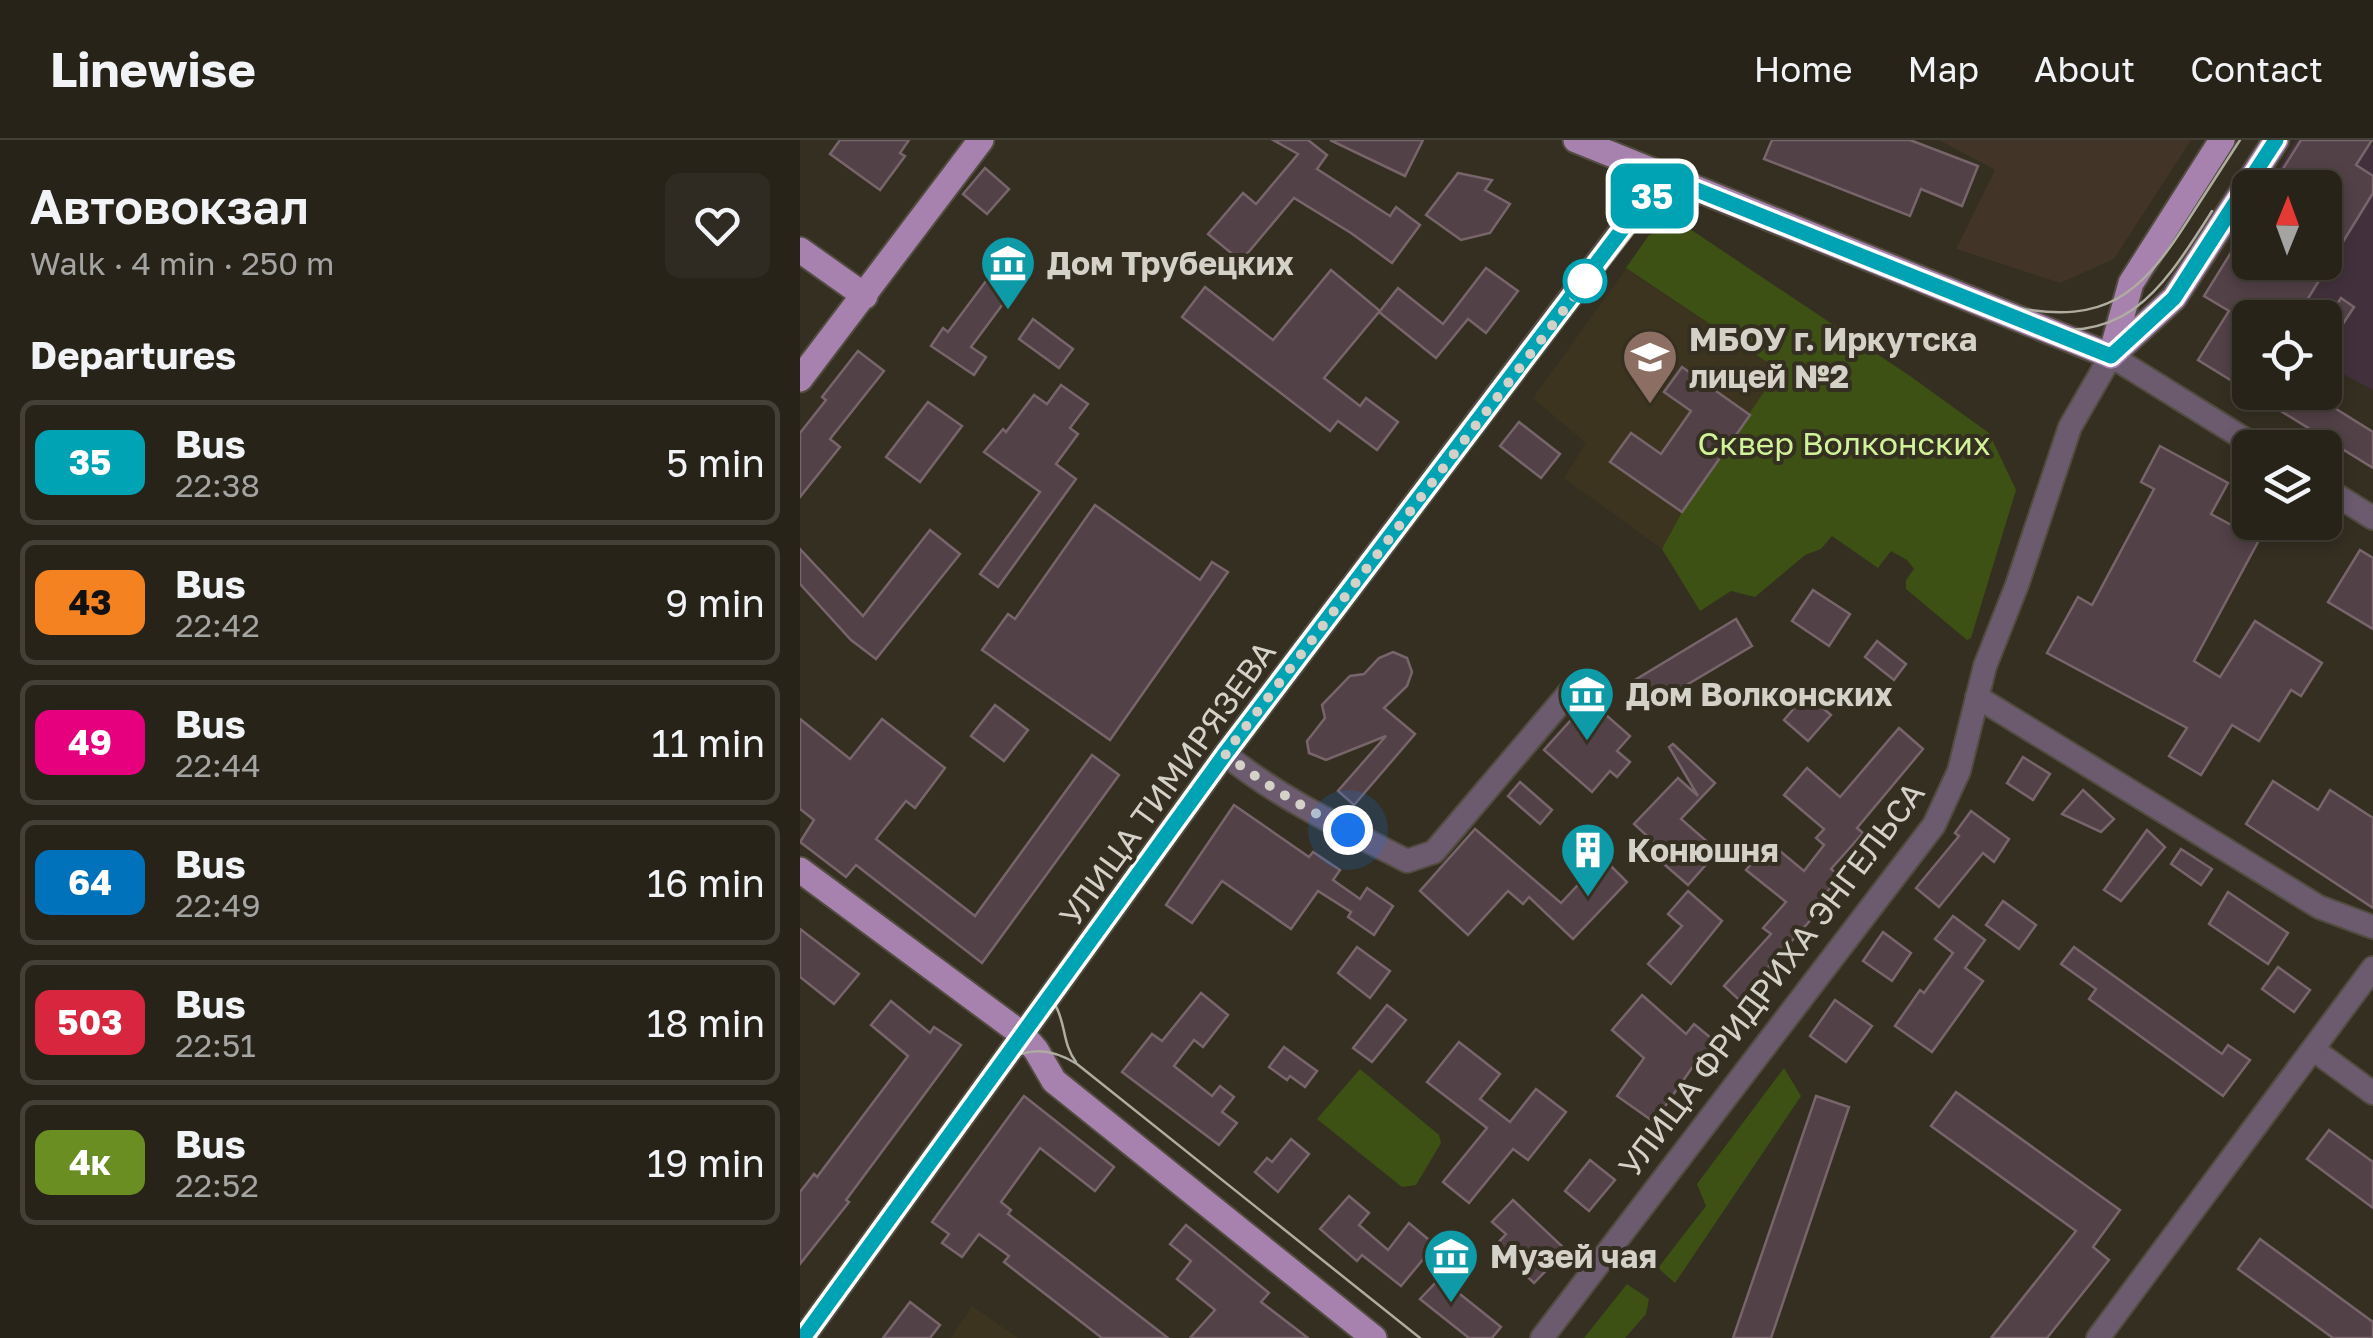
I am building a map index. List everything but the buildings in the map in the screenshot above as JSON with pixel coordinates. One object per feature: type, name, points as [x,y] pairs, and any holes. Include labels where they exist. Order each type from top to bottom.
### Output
[{"type":"main road","points":[[800,380],[981,140]]},
{"type":"main road","points":[[1576,140],[2111,356]]},
{"type":"main road","name":"УЛИЦА ФРИДРИХА ЭНГЕЛЬСА","points":[[2111,356],[2130,283],[2222,140]]},
{"type":"main road","name":"УЛИЦА ФРИДРИХА ЭНГЕЛЬСА","points":[[2111,356],[2174,298],[2276,140]]},
{"type":"main road","points":[[800,250],[865,296]]},
{"type":"main road","points":[[800,870],[1022,1035],[1054,1080],[1374,1338]]},
{"type":"street","name":"УЛИЦА ТИМИРЯЗЕВА","points":[[803,1338],[1225,754],[1662,176]]},
{"type":"street","points":[[2111,356],[2232,431]]},
{"type":"street","name":"УЛИЦА ФРИДРИХА ЭНГЕЛЬСА","points":[[1542,1338],[1934,825],[1959,771],[1977,697],[2070,427],[2111,356]]},
{"type":"street","points":[[2342,499],[2373,518]]},
{"type":"street","points":[[1225,754],[1289,800],[1407,861],[1434,852],[1578,680]]},
{"type":"street","points":[[1977,697],[2319,908],[2373,928]]},
{"type":"street","points":[[2098,1338],[2373,968]]},
{"type":"street","points":[[2314,1050],[2373,1093]]},
{"type":"shaded area","points":[[1939,140],[2191,140],[2114,259],[2060,283],[1956,249],[1995,170]]},
{"type":"shaded area","points":[[2296,140],[2365,140],[2373,145],[2373,390],[2342,373],[2342,300],[2232,300],[2232,312],[2203,296],[2232,248],[2232,280],[2342,280],[2342,170],[2278,170]]},
{"type":"shaded area","name":"МБОУ г. Иркутска лицей №2","points":[[1626,269],[1780,370],[1682,512],[1662,549],[1564,478],[1586,443],[1533,398]]},
{"type":"shaded area","points":[[972,1306],[1018,1338],[951,1338]]},
{"type":"green space","name":"Сквер Волконских","points":[[1673,227],[1693,231],[1989,433],[2016,490],[1971,638],[1967,640],[1906,589],[1906,580],[1914,569],[1907,560],[1891,551],[1878,568],[1832,536],[1821,549],[1805,555],[1755,597],[1731,591],[1700,611],[1662,549],[1682,512],[1779,370],[1626,268],[1649,235]]},
{"type":"green space","points":[[1784,1068],[1801,1096],[1675,1283],[1658,1268],[1706,1206],[1697,1184]]},
{"type":"green space","points":[[1360,1069],[1439,1135],[1441,1143],[1416,1185],[1402,1187],[1317,1119]]},
{"type":"green space","points":[[1627,1284],[1649,1299],[1646,1314],[1625,1338],[1584,1338]]},
{"type":"tram line","points":[[800,1330],[1221,751],[1645,198],[1671,188],[1704,186],[2018,308],[2074,312],[2117,299],[2152,270],[2240,140]]},
{"type":"tram line","points":[[1669,203],[1693,200],[1713,204],[2014,323],[2052,329],[2084,329],[2135,308],[2174,267],[2212,211]]},
{"type":"tram line","points":[[1567,318],[1641,223]]},
{"type":"tram line","points":[[1054,1003],[1076,1062]]},
{"type":"tram line","points":[[998,1065],[1038,1051],[1057,1054],[1077,1064],[1420,1338]]},
{"type":"bus line","name":"35","points":[[803,1338],[1225,754],[1646,198],[1687,186],[2111,356],[2174,298],[2276,140]]},
{"type":"place","name":"Дом Трубецких","points":[[1008,312]]},
{"type":"place","name":"МБОУ г. Иркутска лицей №2","points":[[1650,406]]},
{"type":"place","name":"Дом Волконских","points":[[1587,743]]},
{"type":"place","name":"Конюшня","points":[[1588,899]]},
{"type":"place","name":"Музей чая","points":[[1451,1305]]},
{"type":"route","points":[[1348,830],[1289,800],[1225,754],[1589,277],[1585,281]]}]
